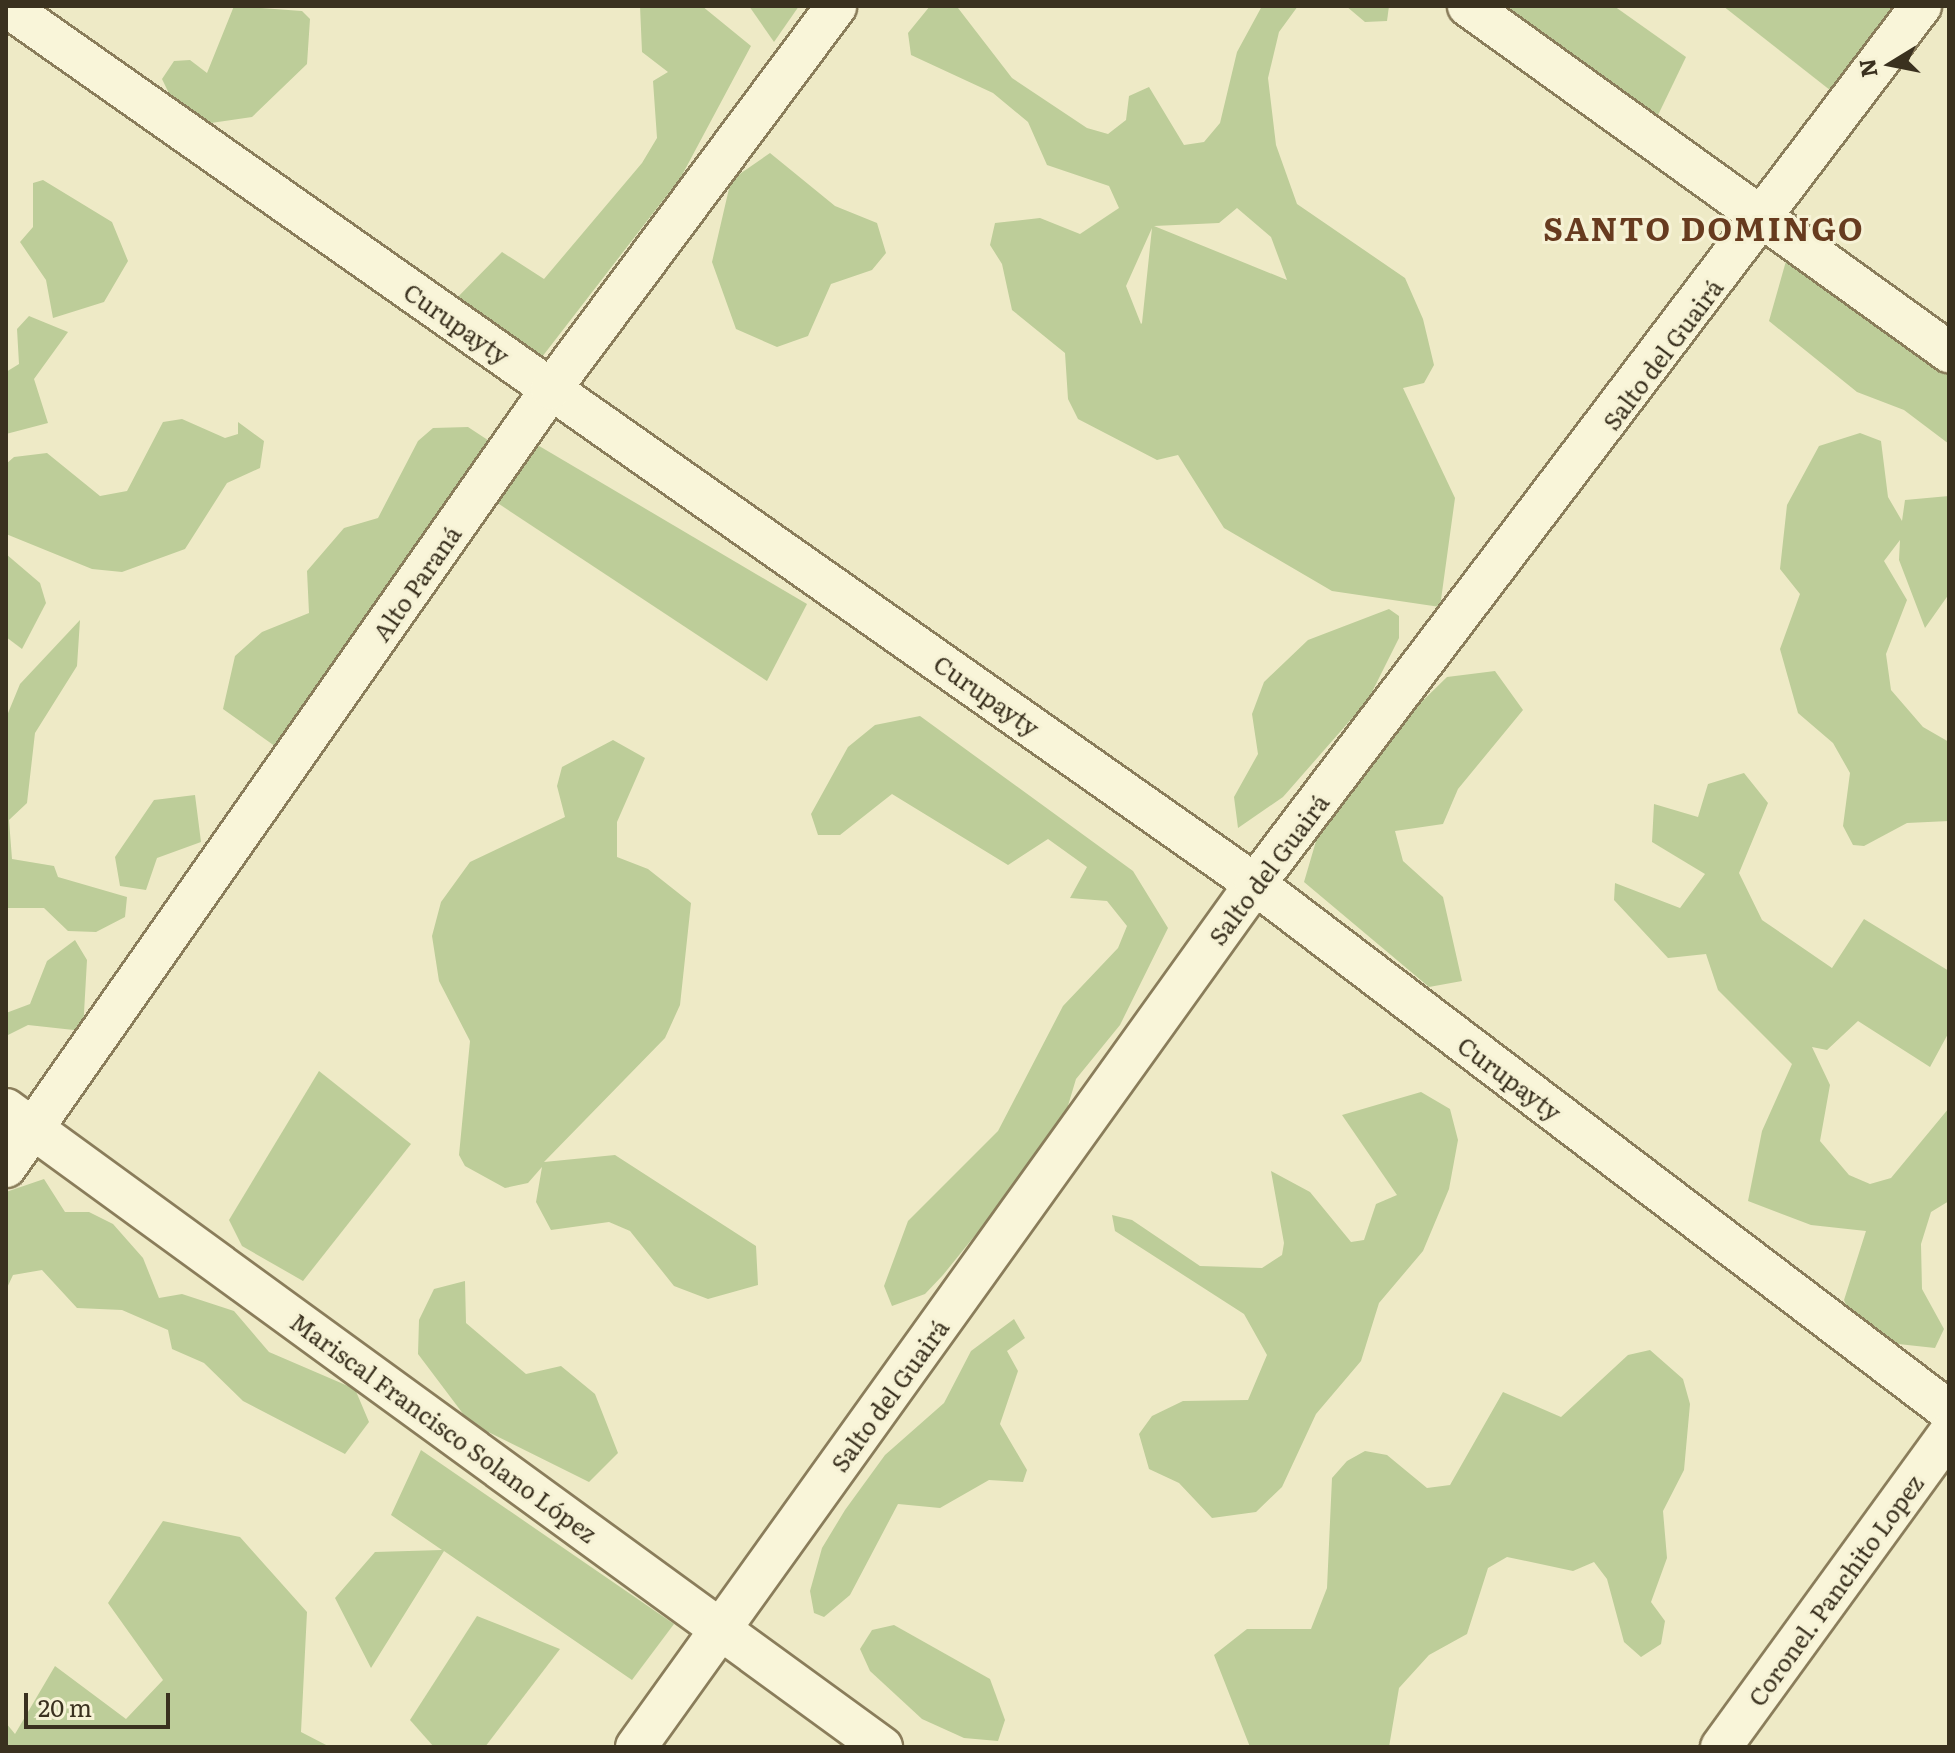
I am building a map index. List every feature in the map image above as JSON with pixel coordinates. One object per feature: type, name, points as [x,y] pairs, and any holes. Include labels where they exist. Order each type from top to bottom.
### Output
[{"type":"street","name":"Curupayty","points":[[6,6],[1255,884],[1949,1411]]},
{"type":"street","name":"Alto Paraná","points":[[6,1167],[20,1119],[551,389],[836,6]]},
{"type":"street","points":[[1468,6],[1763,222],[1949,352]]},
{"type":"street","name":"Salto del Guairá","points":[[636,1747],[1255,884],[1763,222],[1921,6]]},
{"type":"street","name":"Mariscal Francisco Solano López","points":[[20,1119],[882,1747]]},
{"type":"street","name":"Coronel. Panchito Lopez","points":[[1721,1747],[1949,1433]]},
{"type":"green space","points":[[234,6],[302,11],[310,19],[307,64],[252,117],[211,123],[177,110],[162,79],[174,61],[190,60],[207,73]]},
{"type":"green space","points":[[640,6],[702,6],[751,46],[681,177],[542,357],[451,304],[502,252],[544,279],[642,163],[657,138],[653,81],[668,72],[642,52]]},
{"type":"green space","points":[[749,6],[799,6],[774,42]]},
{"type":"green space","points":[[930,6],[958,8],[1012,78],[1087,128],[1108,134],[1126,120],[1129,96],[1149,87],[1184,145],[1204,142],[1220,123],[1237,52],[1262,6],[1298,6],[1279,32],[1268,78],[1276,145],[1297,204],[1405,278],[1423,319],[1434,365],[1424,383],[1403,388],[1455,498],[1440,607],[1332,591],[1224,528],[1178,455],[1157,460],[1078,419],[1068,399],[1065,353],[1012,310],[1002,264],[990,245],[995,223],[1040,218],[1080,234],[1119,208],[1109,186],[1047,165],[1028,122],[993,93],[911,55],[908,33]],"holes":[[[1237,208],[1271,237],[1287,280],[1154,226],[1219,223]],[[1152,228],[1142,323],[1141,324],[1126,286]]]},
{"type":"green space","points":[[1346,6],[1389,6],[1387,21],[1365,22]]},
{"type":"green space","points":[[1457,6],[1614,6],[1686,57],[1646,140]]},
{"type":"green space","points":[[1723,6],[1921,6],[1849,105]]},
{"type":"green space","points":[[770,153],[835,206],[877,223],[886,253],[872,270],[831,284],[808,336],[777,347],[736,329],[712,262],[731,180]]},
{"type":"green space","points":[[43,180],[112,222],[128,261],[104,302],[53,318],[46,280],[20,242],[33,227],[33,183]]},
{"type":"green space","points":[[1786,261],[1949,364],[1949,444],[1904,410],[1857,392],[1769,321]]},
{"type":"green space","points":[[29,316],[68,332],[34,379],[48,423],[6,434],[6,372],[19,364],[17,329]]},
{"type":"green space","points":[[182,419],[225,438],[238,434],[238,422],[264,441],[260,468],[227,483],[185,549],[122,572],[92,569],[6,534],[6,464],[14,457],[47,453],[100,496],[127,491],[163,422]]},
{"type":"green space","points":[[468,427],[506,452],[286,754],[223,709],[235,656],[262,632],[309,613],[307,571],[344,528],[378,518],[418,441],[433,428]]},
{"type":"green space","points":[[1860,433],[1881,441],[1888,497],[1902,521],[1905,500],[1949,496],[1949,594],[1925,628],[1899,560],[1900,540],[1884,561],[1907,600],[1886,654],[1891,690],[1923,727],[1949,742],[1949,821],[1907,823],[1864,846],[1853,845],[1843,826],[1850,773],[1833,743],[1798,713],[1780,649],[1800,594],[1780,569],[1787,505],[1819,446]]},
{"type":"green space","points":[[529,440],[807,604],[767,681],[490,498]]},
{"type":"green space","points":[[6,554],[40,583],[46,603],[22,649],[6,637]]},
{"type":"green space","points":[[1389,609],[1399,616],[1399,638],[1368,700],[1283,797],[1238,828],[1234,797],[1258,754],[1252,714],[1264,682],[1308,640]]},
{"type":"green space","points":[[80,620],[77,666],[35,733],[27,803],[9,820],[12,859],[54,866],[58,877],[127,897],[125,917],[96,932],[68,931],[44,908],[6,908],[6,718],[20,684]]},
{"type":"green space","points":[[1495,671],[1523,710],[1458,789],[1443,824],[1395,831],[1403,861],[1443,897],[1462,981],[1429,987],[1304,882],[1321,824],[1400,723],[1447,677]]},
{"type":"green space","points":[[920,716],[1133,871],[1168,928],[1120,1025],[1076,1079],[1061,1129],[925,1294],[892,1306],[884,1286],[908,1221],[998,1131],[1063,1006],[1118,948],[1127,926],[1107,901],[1070,898],[1087,867],[1048,839],[1008,865],[892,794],[840,835],[818,835],[811,814],[848,747],[875,725]]},
{"type":"green space","points":[[613,740],[645,758],[617,822],[617,857],[648,869],[691,903],[680,1005],[665,1038],[544,1162],[615,1155],[756,1246],[758,1285],[708,1299],[674,1286],[630,1231],[609,1222],[551,1230],[536,1202],[542,1167],[528,1183],[505,1188],[465,1166],[459,1155],[470,1041],[439,981],[432,936],[441,902],[470,862],[565,817],[557,786],[562,767]]},
{"type":"green space","points":[[1744,773],[1768,803],[1739,873],[1762,920],[1832,968],[1864,919],[1949,971],[1949,1032],[1930,1067],[1858,1021],[1827,1050],[1812,1047],[1830,1085],[1820,1141],[1849,1175],[1870,1184],[1891,1178],[1949,1108],[1949,1201],[1931,1212],[1921,1244],[1922,1289],[1944,1329],[1935,1348],[1880,1342],[1852,1319],[1844,1300],[1866,1231],[1811,1225],[1748,1201],[1762,1131],[1792,1064],[1718,990],[1706,954],[1668,958],[1614,900],[1615,883],[1680,908],[1705,874],[1652,842],[1654,804],[1698,817],[1708,784]]},
{"type":"green space","points":[[195,795],[201,842],[157,858],[146,890],[120,886],[115,857],[154,800]]},
{"type":"green space","points":[[75,940],[87,960],[83,1031],[28,1025],[6,1036],[6,1013],[30,1004],[47,961]]},
{"type":"green space","points":[[319,1071],[411,1144],[303,1281],[242,1246],[229,1220]]},
{"type":"green space","points":[[1421,1092],[1450,1109],[1458,1140],[1449,1189],[1423,1251],[1379,1303],[1361,1361],[1316,1414],[1282,1487],[1256,1512],[1212,1518],[1179,1483],[1149,1469],[1139,1434],[1152,1416],[1183,1401],[1248,1400],[1267,1355],[1244,1314],[1115,1231],[1112,1215],[1132,1220],[1200,1266],[1262,1268],[1282,1255],[1284,1243],[1271,1171],[1310,1192],[1351,1242],[1364,1240],[1376,1204],[1397,1195],[1342,1115]]},
{"type":"green space","points":[[44,1179],[65,1212],[89,1212],[113,1224],[143,1258],[159,1298],[182,1294],[234,1311],[269,1352],[355,1389],[369,1422],[345,1454],[243,1401],[204,1363],[172,1349],[168,1330],[122,1310],[77,1308],[42,1270],[13,1275],[6,1290],[6,1192]]},
{"type":"green space","points":[[465,1281],[466,1323],[526,1374],[561,1366],[595,1394],[618,1453],[589,1482],[470,1423],[418,1354],[419,1320],[434,1289]]},
{"type":"green space","points":[[1014,1319],[1025,1338],[1007,1351],[1018,1371],[1000,1424],[1027,1470],[1023,1482],[989,1480],[940,1508],[898,1504],[850,1595],[824,1617],[814,1613],[810,1591],[822,1548],[845,1510],[885,1455],[944,1403],[971,1351]]},
{"type":"green space","points":[[1650,1350],[1683,1379],[1690,1404],[1684,1470],[1663,1511],[1667,1558],[1651,1602],[1665,1621],[1661,1644],[1641,1657],[1624,1642],[1607,1579],[1594,1562],[1573,1571],[1507,1557],[1488,1568],[1467,1634],[1429,1655],[1399,1688],[1389,1747],[1250,1747],[1214,1655],[1247,1629],[1311,1629],[1327,1588],[1332,1478],[1347,1461],[1365,1451],[1387,1455],[1427,1488],[1450,1485],[1503,1392],[1561,1417],[1628,1355]]},
{"type":"green space","points":[[421,1450],[674,1624],[632,1680],[444,1551],[371,1668],[335,1598],[375,1552],[442,1550],[391,1515]]},
{"type":"green space","points":[[163,1521],[240,1537],[307,1612],[301,1732],[330,1747],[6,1747],[6,1723],[15,1734],[55,1666],[126,1719],[163,1680],[108,1603]]},
{"type":"green space","points":[[477,1616],[560,1649],[485,1747],[434,1747],[410,1720]]},
{"type":"green space","points":[[894,1625],[990,1679],[1005,1720],[998,1741],[964,1738],[922,1719],[870,1671],[860,1649],[872,1630]]},
{"type":"district","name":"SANTO DOMINGO","points":[[1704,227]]}]
